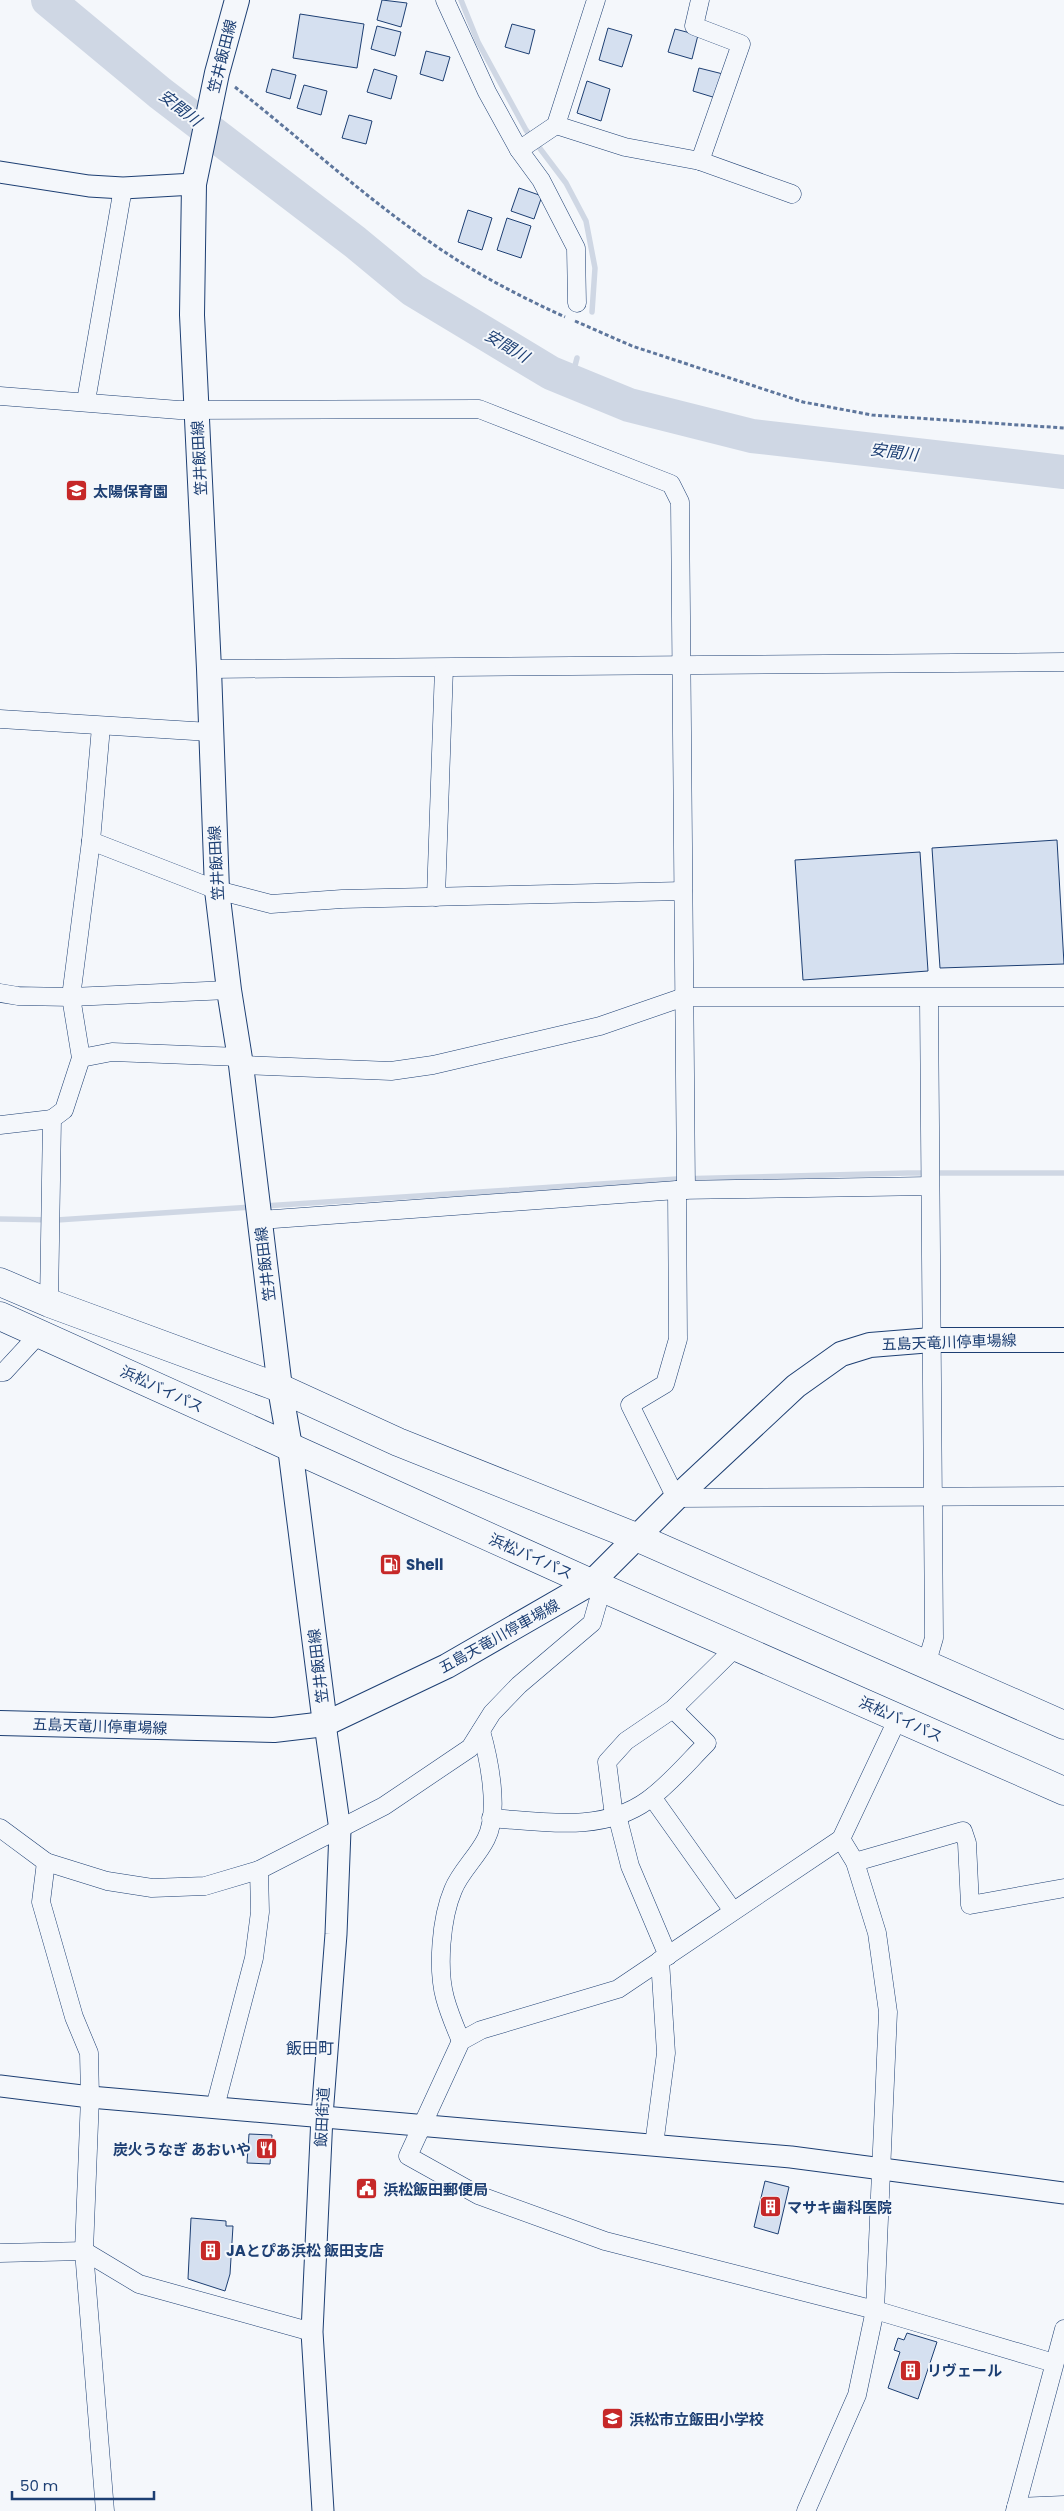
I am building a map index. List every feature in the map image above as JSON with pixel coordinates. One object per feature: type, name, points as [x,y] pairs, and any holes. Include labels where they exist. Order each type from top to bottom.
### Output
[{"type":"highway","points":[[0,1282],[49,1303],[280,1388],[398,1442],[636,1537],[1064,1725]]},
{"type":"highway","name":"浜松バイパス","points":[[0,1316],[597,1586],[1064,1791]]},
{"type":"main road","name":"笠井飯田線","points":[[237,0],[217,73],[196,178],[192,315],[209,669],[217,890],[229,990],[241,1061],[280,1388],[290,1447],[325,1724]]},
{"type":"main road","name":"五島天竜川停車場線","points":[[0,1723],[274,1730],[325,1724],[447,1666],[597,1586],[636,1537],[676,1498],[796,1386],[841,1354],[870,1345],[932,1340],[1064,1340]]},
{"type":"street","points":[[444,0],[487,92],[529,143],[541,180],[576,248],[577,303]]},
{"type":"street","points":[[529,143],[556,125],[596,0]]},
{"type":"street","points":[[700,0],[694,26],[741,44],[700,161]]},
{"type":"street","points":[[556,125],[625,147],[700,161],[792,194]]},
{"type":"street","points":[[0,172],[89,186],[123,188],[196,178]]},
{"type":"street","points":[[86,401],[123,188]]},
{"type":"street","points":[[0,396],[197,410],[479,409],[671,484],[680,502],[684,997],[678,1338],[665,1384],[630,1405],[676,1498],[1064,1496]]},
{"type":"street","points":[[209,669],[1064,662]]},
{"type":"street","points":[[436,897],[444,668]]},
{"type":"street","points":[[0,719],[101,727],[210,732]]},
{"type":"street","points":[[0,1125],[52,1119],[64,1110],[81,1058],[71,997],[91,841],[101,727]]},
{"type":"street","points":[[91,841],[217,890],[271,904],[342,899],[683,891]]},
{"type":"street","points":[[0,993],[18,996],[71,997],[229,990]]},
{"type":"street","points":[[81,1058],[112,1052],[391,1071],[434,1065],[600,1026],[684,997],[929,999],[1064,997]]},
{"type":"street","points":[[926,1665],[934,1638],[929,999]]},
{"type":"street","points":[[49,1303],[52,1119]]},
{"type":"street","points":[[260,1220],[682,1190],[930,1186]]},
{"type":"street","points":[[0,1372],[4,1372],[40,1333]]},
{"type":"street","points":[[0,1828],[46,1862],[107,1882],[152,1888],[205,1886],[259,1870],[384,1806],[470,1748],[492,1713],[519,1685],[592,1622],[597,1586]]},
{"type":"street","points":[[654,2146],[666,2052],[664,1958],[630,1866],[616,1816],[607,1762],[626,1741],[673,1709],[736,1647]]},
{"type":"street","points":[[491,1818],[561,1823],[597,1822],[616,1816],[652,1796],[707,1743],[673,1709]]},
{"type":"street","points":[[898,1718],[841,1839],[618,1989],[481,2030],[461,2041],[408,2156],[478,2195],[605,2241],[875,2310],[1054,2363]]},
{"type":"street","name":"飯田街道","points":[[323,2511],[312,2332],[322,2116],[336,1934],[340,1830],[325,1724]]},
{"type":"street","points":[[461,2041],[444,1997],[441,1962],[444,1923],[453,1889],[488,1838],[491,1818],[488,1758],[481,1731]]},
{"type":"street","points":[[652,1796],[733,1911]]},
{"type":"street","points":[[855,1862],[963,1831],[967,1843],[970,1905],[1064,1888]]},
{"type":"street","points":[[806,2511],[857,2395],[875,2310],[888,2012],[877,1933],[855,1862],[841,1839]]},
{"type":"street","points":[[46,1862],[42,1902],[74,2017],[89,2054],[90,2097],[84,2251],[105,2511]]},
{"type":"street","points":[[215,2107],[254,1958],[260,1912],[259,1870]]},
{"type":"street","points":[[0,2086],[90,2097],[791,2157],[1064,2193]]},
{"type":"street","points":[[0,2253],[84,2251],[138,2284],[312,2332]]},
{"type":"street","points":[[1064,2329],[1016,2509],[1064,2505]]},
{"type":"path","points":[[217,73],[388,210],[457,260],[523,298],[632,346],[803,402],[872,415],[1064,428]]},
{"type":"building","points":[[382,0],[407,3],[401,27],[377,20]]},
{"type":"building","points":[[300,14],[364,24],[357,68],[293,58]]},
{"type":"building","points":[[512,24],[535,30],[529,54],[505,47]]},
{"type":"building","points":[[377,26],[401,32],[395,56],[371,49]]},
{"type":"building","points":[[608,28],[632,35],[622,67],[599,60]]},
{"type":"building","points":[[675,29],[698,35],[692,59],[668,52]]},
{"type":"building","points":[[426,51],[450,57],[443,81],[420,74]]},
{"type":"building","points":[[699,68],[723,74],[716,98],[693,91]]},
{"type":"building","points":[[272,69],[296,75],[290,99],[266,92]]},
{"type":"building","points":[[374,69],[397,76],[391,99],[367,92]]},
{"type":"building","points":[[587,81],[610,89],[601,121],[577,113]]},
{"type":"building","points":[[304,85],[327,91],[321,115],[297,108]]},
{"type":"building","points":[[349,115],[372,121],[366,144],[342,138]]},
{"type":"building","points":[[519,188],[542,196],[534,219],[511,211]]},
{"type":"building","points":[[468,210],[492,218],[482,250],[458,242]]},
{"type":"building","points":[[507,218],[531,226],[521,258],[497,250]]},
{"type":"building","points":[[1057,840],[1064,964],[940,968],[932,848]]},
{"type":"building","points":[[920,852],[928,971],[803,980],[795,860]]},
{"type":"building","points":[[249,2134],[272,2135],[270,2164],[247,2163]]},
{"type":"building","name":"マサキ歯科医院","points":[[765,2181],[789,2187],[778,2234],[754,2227]]},
{"type":"building","name":"JAとぴあ浜松 飯田支店","points":[[191,2218],[226,2221],[226,2226],[233,2226],[230,2274],[225,2291],[188,2279]]},
{"type":"building","name":"リヴェール","points":[[907,2333],[937,2342],[918,2399],[888,2388],[900,2352],[894,2350],[898,2338],[904,2340]]},
{"type":"waterway","name":"安間川","points":[[48,0],[160,93],[355,242],[413,290],[551,373],[629,405],[752,436],[1064,472]]},
{"type":"waterway","points":[[461,0],[478,42],[526,130],[566,183],[586,221],[595,268],[592,312]]},
{"type":"waterway","points":[[571,381],[577,358]]},
{"type":"waterway","points":[[264,1206],[677,1179],[908,1173],[1064,1173]]},
{"type":"waterway","points":[[0,1219],[57,1220],[252,1207]]},
{"type":"place","name":"太陽保育園","points":[[77,491]]},
{"type":"place","name":"Shell","points":[[390,1564]]},
{"type":"place","name":"炭火うなぎ あおいや","points":[[267,2149]]},
{"type":"place","name":"浜松飯田郵便局","points":[[367,2189]]},
{"type":"place","name":"マサキ歯科医院","points":[[771,2207]]},
{"type":"place","name":"JAとぴあ浜松 飯田支店","points":[[210,2250]]},
{"type":"place","name":"リヴェール","points":[[911,2370]]},
{"type":"place","name":"浜松市立飯田小学校","points":[[613,2419]]},
{"type":"district","name":"飯田町","points":[[310,2048]]}]
